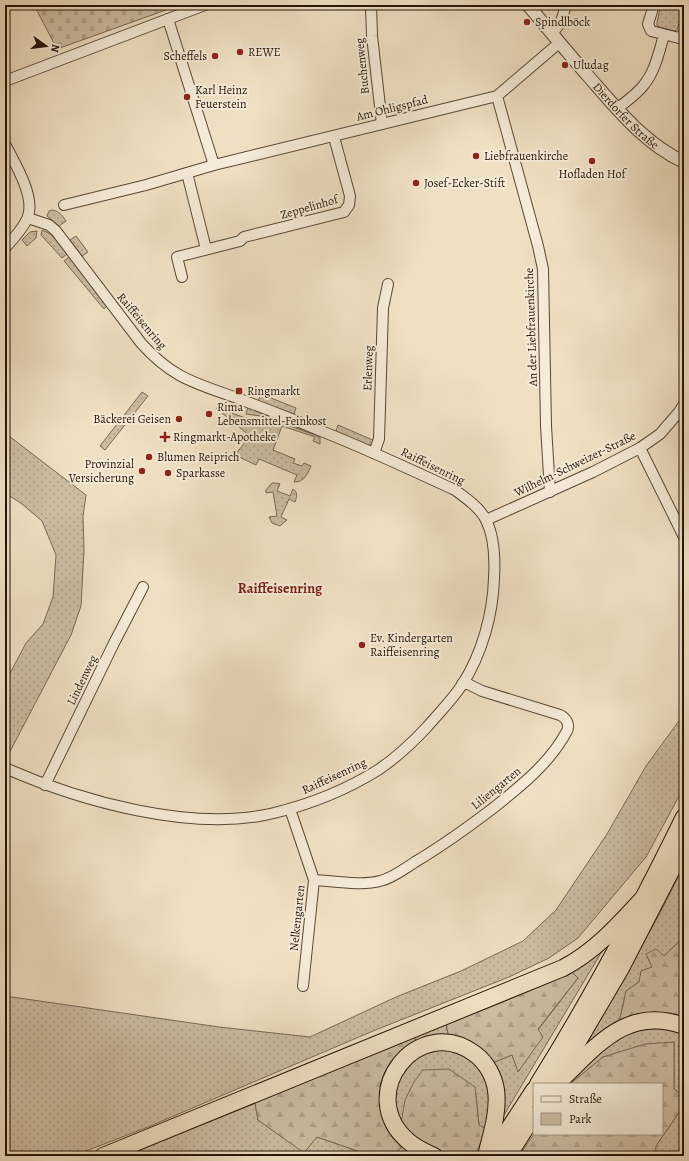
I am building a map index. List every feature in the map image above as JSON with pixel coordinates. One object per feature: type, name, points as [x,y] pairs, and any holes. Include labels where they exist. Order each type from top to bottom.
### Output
[{"type":"highway","points":[[539,1083],[606,969],[646,895],[684,817]]},
{"type":"highway","points":[[556,1083],[620,970],[684,846]]},
{"type":"highway","points":[[103,1156],[563,968],[602,942],[646,895]]},
{"type":"highway","points":[[556,1083],[596,1045],[626,1025],[635,1022],[655,1020],[684,1026]]},
{"type":"highway","points":[[434,1156],[407,1140],[398,1129],[390,1114],[388,1090],[391,1078],[404,1058],[424,1046],[436,1043],[459,1045],[470,1050],[487,1066],[493,1077],[497,1101],[494,1124],[486,1156]]},
{"type":"highway","points":[[491,1156],[533,1092]]},
{"type":"highway","points":[[508,1156],[533,1117]]},
{"type":"street","points":[[5,82],[205,5]]},
{"type":"street","name":"Buchenweg","points":[[371,5],[372,36],[382,124]]},
{"type":"street","name":"Dierdorfer Straße","points":[[528,5],[617,109],[655,146],[684,162]]},
{"type":"street","name":"Am Ohligspfad","points":[[64,205],[214,165],[334,137],[497,96],[556,38],[566,5]]},
{"type":"street","points":[[654,5],[648,24],[651,31],[679,38],[684,33]]},
{"type":"street","points":[[168,19],[214,165]]},
{"type":"street","points":[[617,109],[643,87],[650,76],[664,35]]},
{"type":"street","name":"An der Liebfrauenkirche","points":[[497,96],[543,269],[546,434],[550,492]]},
{"type":"street","name":"Zeppelinhof","points":[[182,277],[176,257],[240,241],[244,237],[344,212],[349,205],[350,196],[334,137]]},
{"type":"street","points":[[5,144],[26,188],[29,206],[28,218],[16,236],[5,248]]},
{"type":"street","points":[[187,173],[206,249]]},
{"type":"street","name":"Raiffeisenring","points":[[5,768],[45,785],[104,802],[186,818],[209,819],[260,816],[319,800],[346,788],[379,770],[416,739],[442,710],[462,684],[480,648],[493,598],[494,556],[486,520],[467,498],[455,490],[374,453],[295,420],[196,384],[173,372],[152,355],[141,343],[56,231],[45,223],[28,218]]},
{"type":"street","name":"Erlenweg","points":[[374,453],[379,439],[383,308],[388,284]]},
{"type":"street","name":"Wilhelm-Schweizer-Straße","points":[[486,520],[593,472],[640,448],[660,434],[677,415],[684,404]]},
{"type":"street","points":[[640,448],[684,537]]},
{"type":"street","name":"Lindenweg","points":[[45,785],[143,587]]},
{"type":"street","name":"Liliengarten","points":[[314,880],[368,883],[381,881],[391,877],[443,845],[481,818],[516,789],[534,774],[550,757],[567,731],[569,726],[564,717],[482,691],[468,684],[462,684]]},
{"type":"street","name":"Nelkengarten","points":[[290,809],[314,880],[304,986]]},
{"type":"green space","points":[[34,5],[180,5],[57,49]]},
{"type":"green space","points":[[661,5],[684,5],[677,30],[674,31],[657,26]]},
{"type":"green space","points":[[49,211],[57,211],[66,221],[59,226],[47,216]]},
{"type":"green space","points":[[42,230],[53,236],[67,254],[62,258],[41,235]]},
{"type":"green space","points":[[37,231],[36,238],[27,246],[22,240],[30,232]]},
{"type":"green space","points":[[76,236],[88,252],[82,256],[70,240]]},
{"type":"green space","points":[[69,257],[107,306],[104,309],[64,261]]},
{"type":"green space","points":[[142,392],[148,396],[105,450],[100,446]]},
{"type":"green space","points":[[261,394],[296,408],[294,414],[258,401]]},
{"type":"green space","points":[[248,407],[282,419],[246,414]]},
{"type":"green space","points":[[216,408],[249,419],[282,423],[320,437],[320,444],[313,441],[315,437],[282,426],[273,450],[295,459],[293,463],[302,466],[304,463],[311,466],[307,475],[301,481],[294,482],[297,475],[259,459],[256,465],[235,455],[250,436]]},
{"type":"green space","points":[[338,425],[375,441],[370,445],[366,445],[336,431]]},
{"type":"green space","points":[[5,433],[86,495],[83,516],[84,550],[81,606],[71,635],[5,761],[5,700],[7,695],[5,694],[5,685],[26,643],[43,624],[53,597],[56,555],[42,521],[22,504],[5,493]]},
{"type":"green space","points":[[272,483],[280,484],[277,491],[290,496],[293,489],[295,490],[297,496],[295,502],[289,499],[281,517],[287,520],[280,526],[272,523],[269,517],[277,516],[273,492],[266,493],[266,490]]},
{"type":"green space","points":[[684,714],[684,787],[646,857],[578,938],[549,958],[509,977],[373,1031],[148,1127],[73,1156],[5,1156],[5,996],[219,1027],[310,1037],[396,997],[461,971],[523,941],[556,910],[607,834],[646,766]]},
{"type":"green space","points":[[684,865],[684,937],[652,967],[639,982],[626,991],[619,1023],[580,1055],[659,915]]},
{"type":"green space","points":[[684,937],[684,1021],[619,1023],[626,991],[639,982],[641,971],[652,967],[646,954],[656,949],[664,956]]},
{"type":"green space","points":[[604,948],[501,1120],[492,1063],[512,1055],[519,1071],[538,1030],[578,978],[571,971]]},
{"type":"green space","points":[[571,971],[578,978],[538,1029],[543,1037],[518,1072],[512,1055],[492,1063],[449,1038],[446,1024]]},
{"type":"green space","points":[[446,1024],[449,1038],[417,1044],[414,1036]]},
{"type":"green space","points":[[650,1025],[684,1032],[684,1097],[674,1089],[674,1042],[603,1057],[571,1083],[569,1083],[582,1065],[614,1037]]},
{"type":"green space","points":[[414,1036],[417,1044],[387,1073],[404,1145],[391,1156],[372,1156],[317,1137],[304,1153],[258,1120],[255,1103]]},
{"type":"green space","points":[[674,1042],[674,1089],[684,1097],[684,1105],[656,1146],[655,1156],[519,1156],[533,1135],[663,1135],[663,1083],[571,1083],[603,1057],[645,1044]]},
{"type":"green space","points":[[433,1049],[463,1055],[478,1066],[484,1074],[491,1095],[486,1129],[479,1125],[475,1087],[401,1123],[393,1098],[402,1071],[411,1060]]},
{"type":"green space","points":[[449,1069],[475,1087],[479,1125],[486,1129],[475,1156],[456,1156],[433,1148],[412,1134],[401,1123],[405,1100],[414,1082],[423,1070]]},
{"type":"green space","points":[[255,1103],[258,1120],[304,1152],[317,1137],[372,1156],[122,1156]]},
{"type":"green space","points":[[684,1105],[684,1156],[655,1156],[656,1146]]},
{"type":"green space","points":[[404,1145],[420,1156],[391,1156]]},
{"type":"place","name":"Spindlböck","points":[[527,22]]},
{"type":"place","name":"REWE","points":[[240,52]]},
{"type":"place","name":"Scheffels","points":[[215,56]]},
{"type":"place","name":"Uludag","points":[[565,65]]},
{"type":"place","name":"Karl Heinz Feuerstein","points":[[187,97]]},
{"type":"place","name":"Liebfrauenkirche","points":[[476,156]]},
{"type":"place","name":"Hofladen Hof","points":[[592,161]]},
{"type":"place","name":"Josef-Ecker-Stift","points":[[416,183]]},
{"type":"place","name":"Ringmarkt","points":[[239,391]]},
{"type":"place","name":"Rima Lebensmittel-Feinkost","points":[[209,414]]},
{"type":"place","name":"Bäckerei Geisen","points":[[179,419]]},
{"type":"place","name":"Ringmarkt-Apotheke","points":[[165,437]]},
{"type":"place","name":"Blumen Reiprich","points":[[149,457]]},
{"type":"place","name":"Provinzial Versicherung","points":[[142,471]]},
{"type":"place","name":"Sparkasse","points":[[168,473]]},
{"type":"place","name":"Ev. Kindergarten Raiffeisenring","points":[[362,645]]},
{"type":"district","name":"Raiffeisenring","points":[[280,588]]}]
